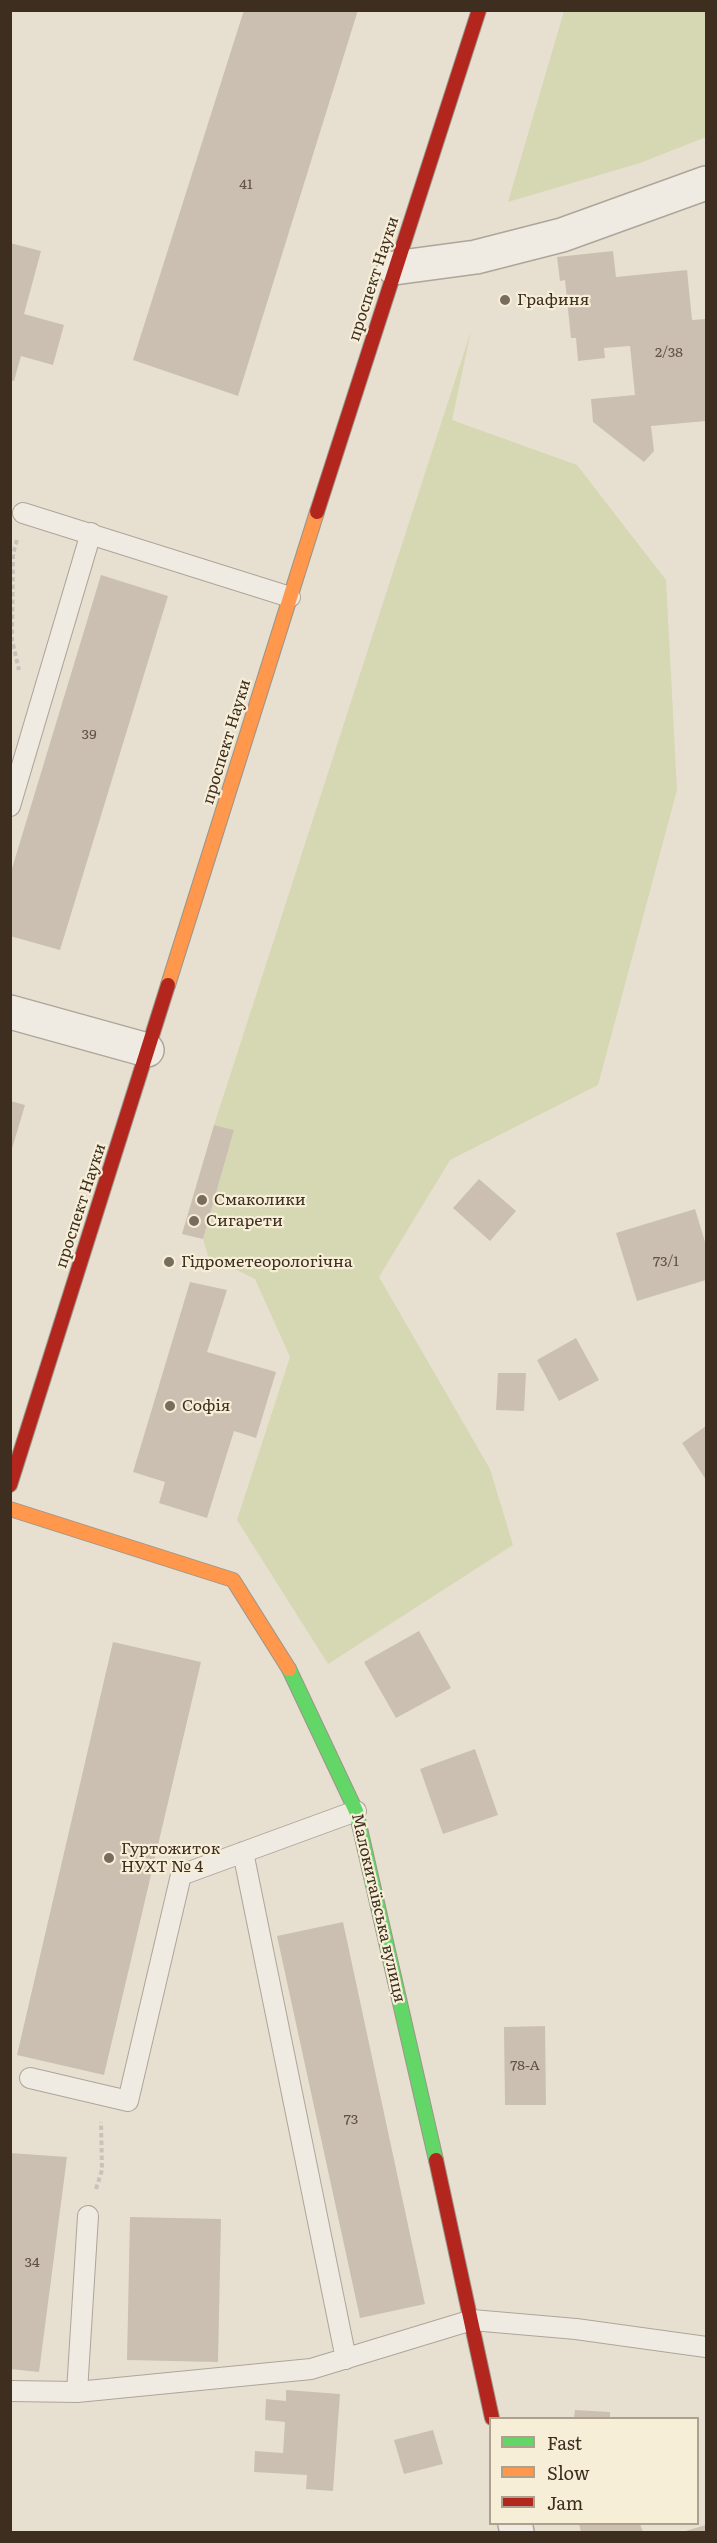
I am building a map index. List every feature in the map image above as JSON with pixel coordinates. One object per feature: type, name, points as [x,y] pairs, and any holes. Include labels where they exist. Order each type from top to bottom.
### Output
[{"type":"main road","name":"проспект Науки","points":[[10,1485],[394,268],[479,10]]},
{"type":"main road","name":"Малокитаївська вулиця","points":[[10,1509],[233,1580],[283,1656],[356,1810],[472,2320],[492,2417]]},
{"type":"street","points":[[394,268],[476,257],[562,236],[706,183]]},
{"type":"street","points":[[10,1012],[147,1050]]},
{"type":"lane","points":[[23,513],[290,597]]},
{"type":"lane","points":[[10,806],[91,533]]},
{"type":"lane","points":[[30,2078],[128,2101],[181,1875],[356,1810]]},
{"type":"lane","points":[[243,1852],[346,2359]]},
{"type":"lane","points":[[77,2392],[88,2216]]},
{"type":"lane","points":[[10,2391],[77,2392],[311,2369],[472,2320],[576,2329],[706,2347]]},
{"type":"path","points":[[23,513],[13,554],[12,640],[19,671],[37,717]]},
{"type":"path","points":[[88,2216],[102,2169],[101,2095]]},
{"type":"green space","points":[[564,11],[706,11],[706,137],[640,163],[508,202]]},
{"type":"green space","points":[[471,331],[452,420],[577,465],[666,580],[677,790],[598,1085],[450,1160],[379,1277],[490,1469],[513,1545],[328,1664],[237,1520],[290,1357],[255,1279],[208,1256],[203,1239],[234,1130],[214,1125]]},
{"type":"building","points":[[244,10],[358,10],[238,396],[133,360]]},
{"type":"building","points":[[10,243],[41,251],[24,314],[64,325],[53,365],[21,356],[14,381],[10,380]]},
{"type":"building","points":[[613,251],[616,277],[687,270],[692,320],[706,319],[706,421],[651,426],[654,451],[644,462],[593,422],[591,399],[635,395],[630,346],[604,348],[605,358],[578,361],[576,338],[571,338],[565,280],[560,281],[557,257]]},
{"type":"building","points":[[101,575],[168,596],[60,950],[10,936],[10,875]]},
{"type":"building","points":[[10,1101],[25,1105],[11,1152],[10,1152]]},
{"type":"building","points":[[214,1125],[234,1130],[203,1239],[182,1234]]},
{"type":"building","points":[[479,1179],[516,1211],[490,1241],[453,1208]]},
{"type":"building","points":[[695,1209],[706,1245],[706,1280],[637,1301],[616,1233]]},
{"type":"building","points":[[190,1282],[227,1290],[207,1352],[276,1372],[256,1438],[234,1431],[207,1518],[159,1503],[165,1482],[133,1472]]},
{"type":"building","points":[[576,1338],[599,1380],[559,1401],[537,1360]]},
{"type":"building","points":[[498,1373],[526,1373],[524,1411],[496,1410]]},
{"type":"building","points":[[706,1426],[706,1480],[682,1443]]},
{"type":"building","points":[[419,1631],[451,1688],[396,1718],[364,1662]]},
{"type":"building","name":"Гуртожиток НУХТ № 4","points":[[113,1642],[201,1662],[104,2075],[17,2055]]},
{"type":"building","points":[[475,1749],[498,1815],[443,1834],[420,1769]]},
{"type":"building","points":[[343,1922],[425,2304],[360,2318],[277,1936]]},
{"type":"building","points":[[545,2026],[546,2105],[505,2105],[504,2027]]},
{"type":"building","points":[[10,2153],[67,2157],[39,2372],[10,2369]]},
{"type":"building","points":[[130,2217],[221,2219],[218,2362],[127,2360]]},
{"type":"building","points":[[286,2390],[340,2394],[333,2491],[306,2489],[307,2475],[254,2472],[255,2451],[283,2453],[285,2422],[265,2420],[266,2399],[286,2401]]},
{"type":"building","points":[[575,2410],[610,2412],[610,2417],[574,2417]]},
{"type":"building","points":[[433,2430],[443,2464],[404,2474],[394,2440]]},
{"type":"building","points":[[579,2525],[640,2525],[643,2532],[581,2532]]},
{"type":"building","points":[[706,2525],[706,2532],[682,2532]]},
{"type":"traffic: fast","points":[[289,1669],[356,1811],[436,2160]]},
{"type":"traffic: slow","points":[[168,985],[317,512]]},
{"type":"traffic: slow","points":[[10,1509],[233,1580],[289,1669]]},
{"type":"traffic: jam","points":[[317,512],[479,10]]},
{"type":"traffic: jam","points":[[10,1485],[168,985]]},
{"type":"traffic: jam","points":[[436,2160],[492,2417]]},
{"type":"place","name":"Графиня","points":[[505,300]]},
{"type":"place","name":"Смаколики","points":[[202,1200]]},
{"type":"place","name":"Сигарети","points":[[194,1221]]},
{"type":"place","name":"Гідрометеорологічна","points":[[169,1262]]},
{"type":"place","name":"Софія","points":[[170,1406]]},
{"type":"place","name":"Гуртожиток НУХТ № 4","points":[[109,1858]]}]
